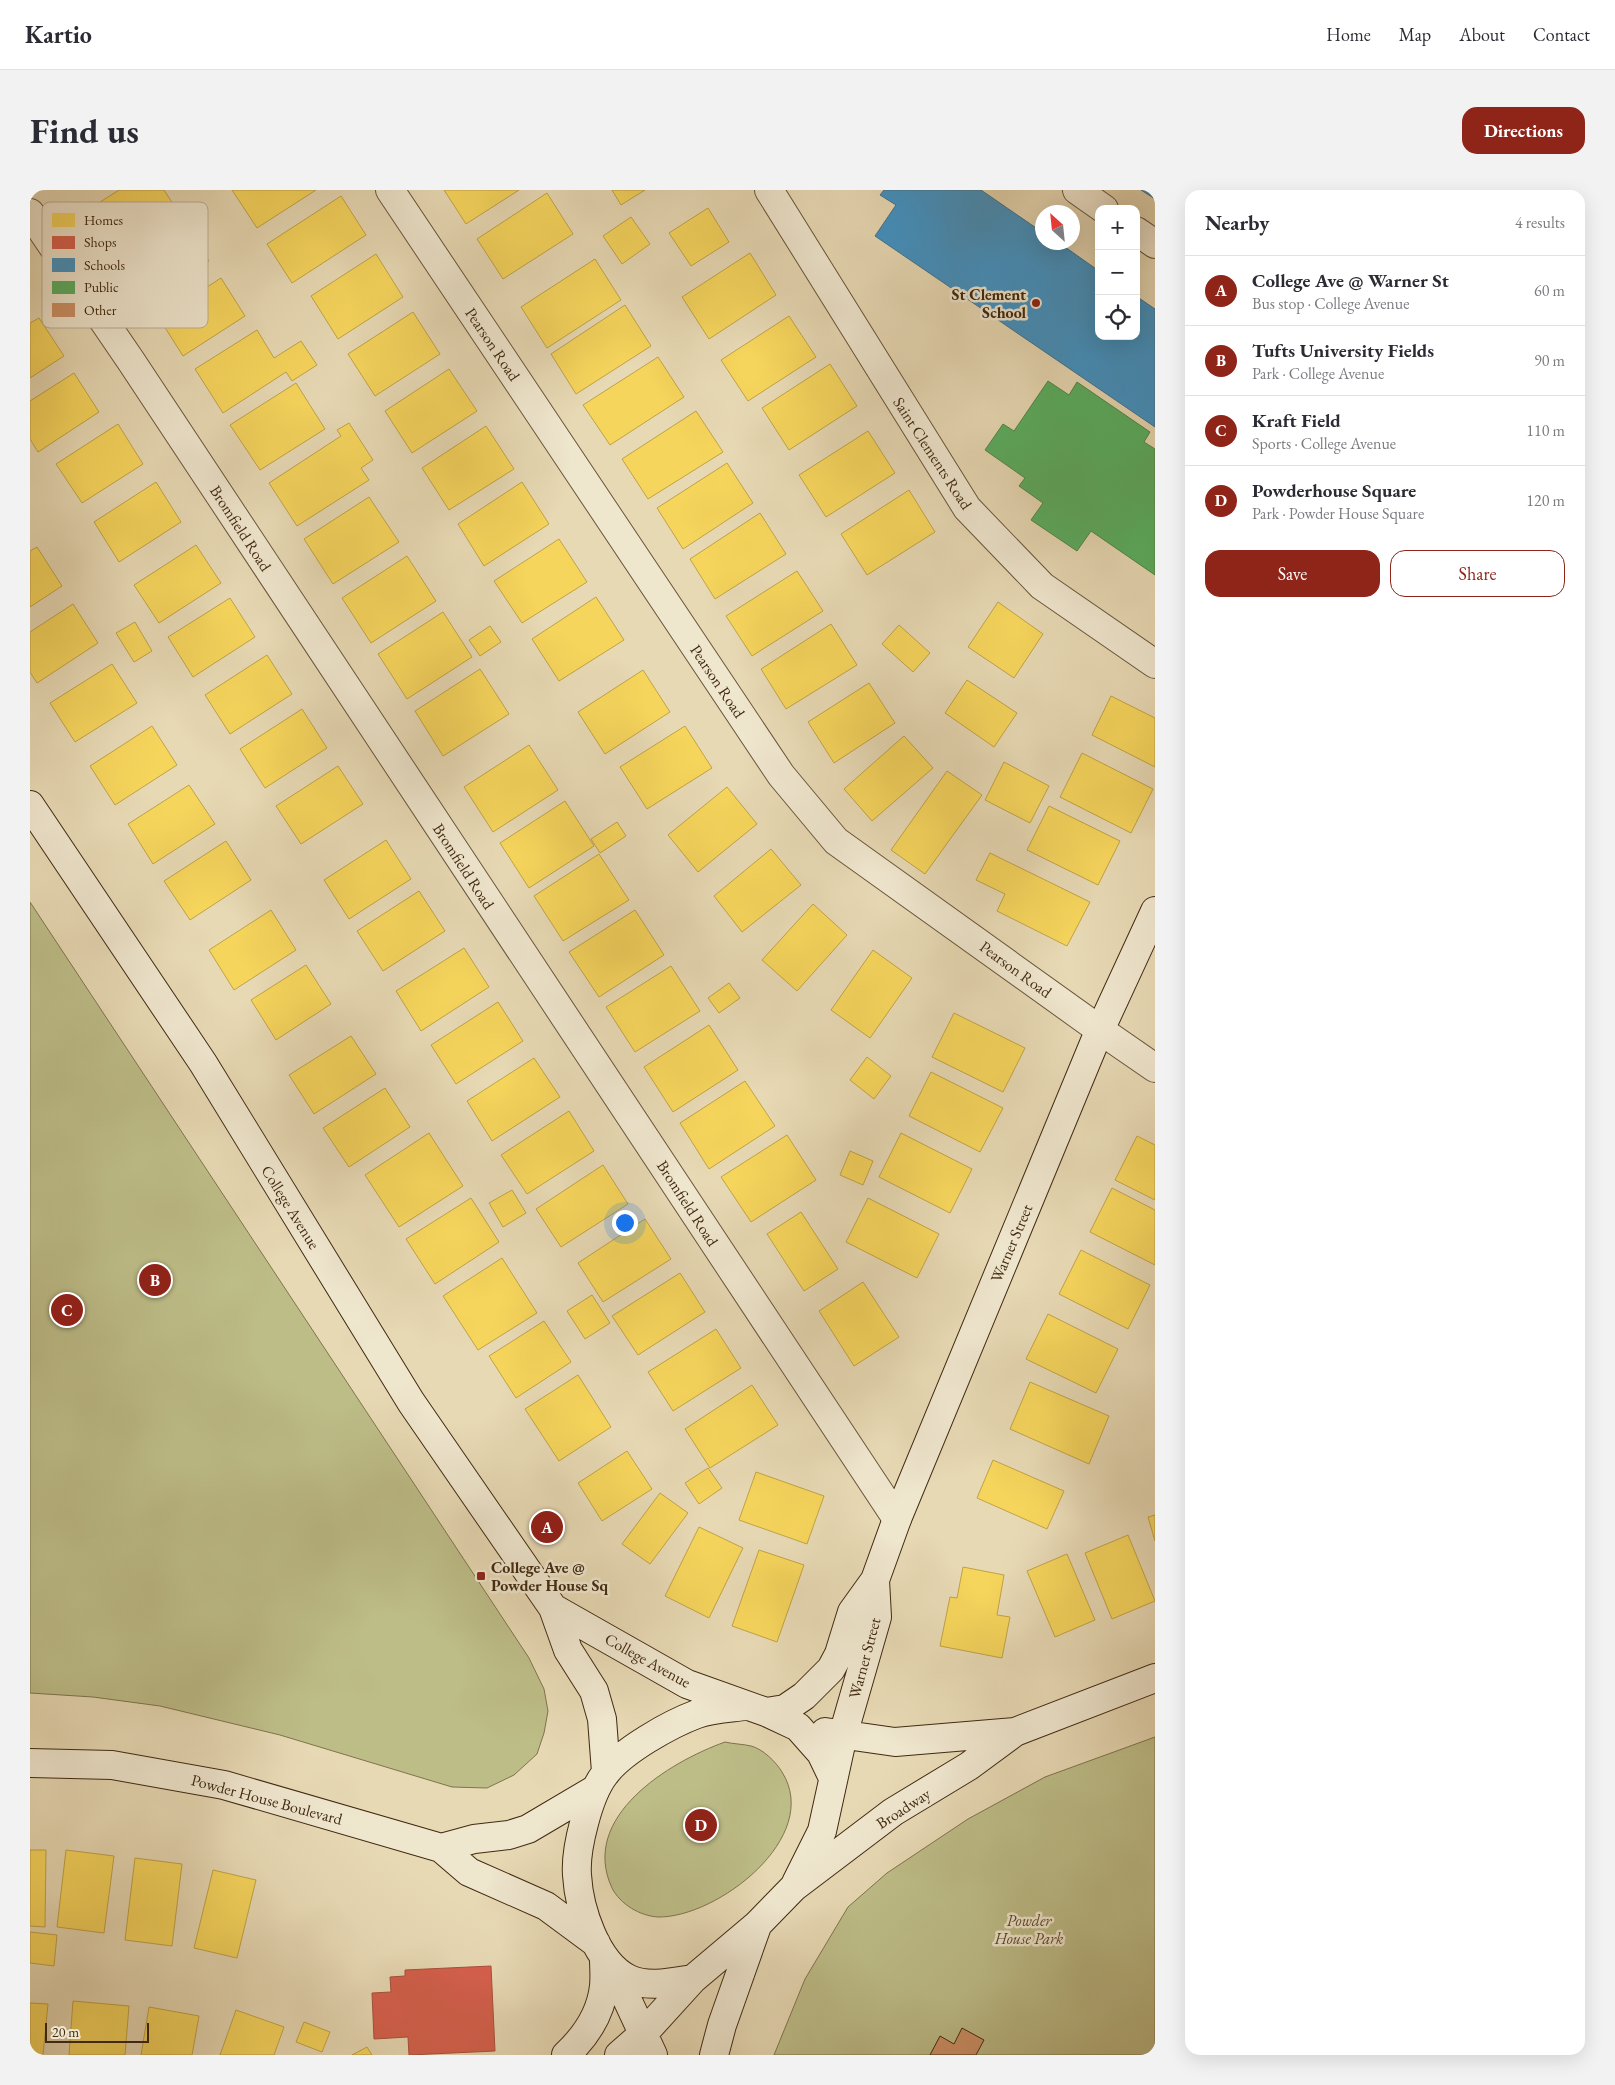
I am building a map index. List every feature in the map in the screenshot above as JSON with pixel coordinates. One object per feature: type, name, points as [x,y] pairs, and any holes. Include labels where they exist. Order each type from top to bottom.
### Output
[{"type":"main road","name":"Pearson Road","points":[[390,190],[781,775],[836,841],[1155,1068]]},
{"type":"main road","name":"Saint Clements Road","points":[[769,190],[967,508],[1042,586],[1155,664]]},
{"type":"main road","points":[[1077,190],[1098,205]]},
{"type":"main road","name":"Bromfield Road","points":[[30,213],[42,231]]},
{"type":"main road","points":[[1140,234],[1155,244]]},
{"type":"main road","name":"Bromfield Road","points":[[108,328],[897,1519]]},
{"type":"main road","name":"College Avenue","points":[[30,805],[203,1064],[411,1402],[554,1608],[568,1650],[594,1691],[602,1718],[600,1781]]},
{"type":"main road","name":"Warner Street","points":[[600,1781],[647,1739],[697,1714],[756,1709],[785,1709],[804,1696],[831,1669],[839,1654],[852,1612],[875,1580],[897,1519],[1100,1030],[1155,910]]},
{"type":"main road","name":"Warner Street","points":[[794,1887],[822,1831],[843,1735],[877,1617],[875,1580]]},
{"type":"main road","name":"College Avenue","points":[[554,1608],[687,1684],[756,1709],[798,1727]]},
{"type":"main road","name":"Broadway","points":[[794,1887],[893,1812],[969,1766],[1015,1732],[1155,1678]]},
{"type":"main road","points":[[798,1727],[821,1753],[833,1778]]},
{"type":"main road","name":"Broadway","points":[[798,1727],[894,1742],[1015,1732]]},
{"type":"main road","name":"Powder House Boulevard","points":[[30,1762],[112,1765],[224,1785],[441,1848],[469,1872],[546,1906],[630,1980],[648,1984],[693,1980]]},
{"type":"main road","points":[[441,1848],[474,1839],[510,1835],[528,1829],[600,1781]]},
{"type":"main road","points":[[600,1781],[580,1837],[576,1874],[582,1905],[604,1957],[648,2045]]},
{"type":"main road","points":[[620,2055],[648,2045],[693,1980],[757,1925],[794,1887]]},
{"type":"main road","points":[[714,2055],[722,2025],[757,1925]]},
{"type":"main road","points":[[566,2055],[586,2034],[600,2004],[604,1986],[604,1957]]},
{"type":"green space","points":[[30,902],[529,1658],[544,1689],[548,1711],[544,1733],[537,1754],[514,1775],[487,1788],[452,1787],[280,1735],[160,1706],[93,1697],[30,1693]]},
{"type":"green space","name":"Powder House Park","points":[[1155,1737],[1155,2055],[774,2055],[805,1979],[848,1907],[887,1873],[968,1819],[1045,1777]]},
{"type":"green space","points":[[725,1742],[751,1746],[760,1750],[773,1760],[782,1772],[791,1797],[788,1822],[776,1847],[758,1869],[734,1889],[708,1904],[682,1914],[658,1917],[638,1912],[625,1904],[612,1888],[605,1862],[608,1838],[618,1816],[635,1796],[656,1778],[679,1763]]},
{"type":"building: Homes","points":[[119,190],[164,190],[172,202],[100,202]]},
{"type":"building: Homes","points":[[232,190],[316,190],[257,228]]},
{"type":"building: Homes","points":[[444,190],[519,190],[466,224]]},
{"type":"building: Homes","points":[[612,190],[645,190],[621,205]]},
{"type":"building: Homes","points":[[547,193],[573,234],[503,279],[477,239]]},
{"type":"building: Homes","points":[[341,196],[366,235],[292,283],[267,244]]},
{"type":"building: Homes","points":[[708,208],[729,242],[691,266],[669,233]]},
{"type":"building: Homes","points":[[631,217],[650,244],[622,264],[603,236]]},
{"type":"building: Homes","points":[[750,253],[776,295],[709,339],[682,297]]},
{"type":"building: Homes","points":[[376,254],[403,297],[338,339],[311,296]]},
{"type":"building: Homes","points":[[595,259],[621,300],[547,348],[521,307]]},
{"type":"building: Homes","points":[[221,278],[245,316],[183,356],[165,328],[208,328],[208,286]]},
{"type":"building: Homes","points":[[625,305],[651,346],[576,394],[551,354]]},
{"type":"building: Homes","points":[[413,312],[440,354],[375,396],[348,354]]},
{"type":"building: Homes","points":[[789,316],[816,357],[748,401],[721,360]]},
{"type":"building: Homes","points":[[39,318],[42,323],[42,328],[46,328],[64,356],[30,378],[30,323]]},
{"type":"building: Homes","points":[[257,330],[274,358],[301,341],[317,365],[292,381],[286,372],[223,413],[195,369]]},
{"type":"building: Homes","points":[[658,357],[684,397],[610,445],[583,405]]},
{"type":"building: Homes","points":[[830,364],[857,406],[789,450],[762,408]]},
{"type":"building: Homes","points":[[449,369],[477,411],[412,453],[385,411]]},
{"type":"building: Homes","points":[[74,373],[99,412],[38,452],[30,439],[30,401]]},
{"type":"building: Homes","points":[[296,383],[325,429],[260,470],[230,425]]},
{"type":"building: Homes","points":[[696,411],[723,452],[648,499],[622,459]]},
{"type":"building: Homes","points":[[349,423],[373,460],[361,468],[369,480],[297,526],[269,483],[341,436],[337,430]]},
{"type":"building: Homes","points":[[118,424],[143,464],[82,503],[56,464]]},
{"type":"building: Homes","points":[[486,426],[514,469],[449,510],[422,468]]},
{"type":"building: Homes","points":[[868,431],[895,473],[826,517],[799,475]]},
{"type":"building: Homes","points":[[727,463],[753,503],[683,549],[657,508]]},
{"type":"building: Homes","points":[[156,482],[181,522],[119,562],[94,522]]},
{"type":"building: Homes","points":[[522,482],[549,524],[484,566],[458,524]]},
{"type":"building: Homes","points":[[909,490],[935,532],[867,575],[841,534]]},
{"type":"building: Homes","points":[[369,497],[399,542],[333,584],[304,539]]},
{"type":"building: Homes","points":[[760,513],[786,554],[715,599],[690,559]]},
{"type":"building: Homes","points":[[559,539],[587,582],[522,623],[494,581]]},
{"type":"building: Homes","points":[[196,545],[221,583],[159,623],[134,585]]},
{"type":"building: Homes","points":[[37,547],[62,586],[30,607],[30,551]]},
{"type":"building: Homes","points":[[407,556],[436,601],[371,643],[342,598]]},
{"type":"building: Homes","points":[[797,571],[823,611],[752,656],[726,616]]},
{"type":"building: Homes","points":[[596,597],[624,640],[559,681],[532,639]]},
{"type":"building: Homes","points":[[230,598],[255,637],[193,677],[168,637]]},
{"type":"building: Homes","points":[[998,602],[1043,634],[1014,678],[968,647]]},
{"type":"building: Homes","points":[[73,604],[98,643],[37,683],[30,672],[30,632]]},
{"type":"building: Homes","points":[[443,612],[472,657],[407,699],[378,654]]},
{"type":"building: Homes","points":[[135,622],[152,651],[134,662],[116,633]]},
{"type":"building: Homes","points":[[831,624],[857,665],[786,709],[761,669]]},
{"type":"building: Homes","points":[[899,625],[930,653],[913,672],[882,644]]},
{"type":"building: Homes","points":[[490,626],[501,642],[480,656],[469,640]]},
{"type":"building: Homes","points":[[267,655],[292,694],[230,734],[205,695]]},
{"type":"building: Homes","points":[[112,664],[137,703],[75,742],[50,703]]},
{"type":"building: Homes","points":[[480,669],[509,714],[443,756],[415,711]]},
{"type":"building: Homes","points":[[643,670],[670,712],[605,754],[578,712]]},
{"type":"building: Homes","points":[[967,680],[1017,713],[994,747],[945,713]]},
{"type":"building: Homes","points":[[869,683],[895,723],[834,763],[808,722]]},
{"type":"building: Homes","points":[[1111,696],[1155,718],[1155,767],[1092,735]]},
{"type":"building: Homes","points":[[302,709],[327,748],[265,788],[240,749]]},
{"type":"building: Homes","points":[[152,726],[177,765],[115,805],[90,766]]},
{"type":"building: Homes","points":[[685,726],[712,768],[647,809],[620,767]]},
{"type":"building: Homes","points":[[904,736],[933,768],[872,821],[844,789]]},
{"type":"building: Homes","points":[[529,745],[558,790],[493,832],[464,787]]},
{"type":"building: Homes","points":[[1082,753],[1153,789],[1131,833],[1060,797]]},
{"type":"building: Homes","points":[[1004,762],[1049,786],[1030,823],[985,800]]},
{"type":"building: Homes","points":[[338,766],[363,804],[301,844],[276,806]]},
{"type":"building: Homes","points":[[947,771],[982,795],[925,874],[891,850]]},
{"type":"building: Homes","points":[[189,785],[215,824],[153,864],[128,824]]},
{"type":"building: Homes","points":[[727,787],[757,824],[698,872],[668,835]]},
{"type":"building: Homes","points":[[565,801],[594,846],[529,888],[500,843]]},
{"type":"building: Homes","points":[[1049,806],[1120,841],[1098,885],[1027,850]]},
{"type":"building: Homes","points":[[617,822],[626,836],[600,853],[591,839]]},
{"type":"building: Homes","points":[[386,840],[411,879],[349,919],[324,880]]},
{"type":"building: Homes","points":[[226,841],[251,880],[190,920],[164,881]]},
{"type":"building: Homes","points":[[771,849],[801,885],[742,932],[714,896]]},
{"type":"building: Homes","points":[[990,853],[1090,902],[1067,946],[997,911],[1005,894],[976,880]]},
{"type":"building: Homes","points":[[599,854],[629,900],[563,941],[534,896]]},
{"type":"building: Homes","points":[[419,891],[445,931],[383,971],[357,931]]},
{"type":"building: Homes","points":[[813,904],[847,935],[797,991],[762,960]]},
{"type":"building: Homes","points":[[271,910],[296,950],[234,990],[209,950]]},
{"type":"building: Homes","points":[[635,910],[664,955],[599,997],[569,952]]},
{"type":"building: Homes","points":[[464,948],[489,987],[421,1031],[396,991]]},
{"type":"building: Homes","points":[[873,950],[912,978],[870,1038],[831,1010]]},
{"type":"building: Homes","points":[[306,965],[331,1004],[276,1040],[251,1000]]},
{"type":"building: Homes","points":[[671,966],[700,1011],[635,1052],[606,1007]]},
{"type":"building: Homes","points":[[729,983],[740,998],[719,1013],[708,998]]},
{"type":"building: Homes","points":[[498,1002],[523,1041],[456,1084],[431,1045]]},
{"type":"building: Homes","points":[[954,1013],[1025,1048],[1003,1092],[932,1057]]},
{"type":"building: Homes","points":[[709,1025],[738,1070],[673,1112],[644,1067]]},
{"type":"building: Homes","points":[[351,1036],[376,1074],[314,1114],[289,1075]]},
{"type":"building: Homes","points":[[867,1057],[891,1076],[874,1099],[850,1080]]},
{"type":"building: Homes","points":[[534,1058],[560,1097],[492,1141],[467,1101]]},
{"type":"building: Homes","points":[[931,1072],[1003,1108],[980,1152],[909,1116]]},
{"type":"building: Homes","points":[[745,1081],[775,1126],[709,1169],[680,1123]]},
{"type":"building: Homes","points":[[385,1088],[410,1127],[349,1167],[323,1128]]},
{"type":"building: Homes","points":[[569,1111],[594,1151],[527,1194],[501,1155]]},
{"type":"building: Homes","points":[[429,1133],[463,1186],[399,1227],[365,1175]]},
{"type":"building: Homes","points":[[901,1133],[972,1169],[950,1213],[879,1177]]},
{"type":"building: Homes","points":[[787,1135],[816,1180],[751,1222],[721,1177]]},
{"type":"building: Homes","points":[[1137,1136],[1155,1145],[1155,1200],[1115,1180]]},
{"type":"building: Homes","points":[[850,1151],[873,1161],[863,1185],[840,1175]]},
{"type":"building: Homes","points":[[603,1165],[628,1204],[561,1247],[536,1209]]},
{"type":"building: Homes","points":[[1112,1188],[1155,1210],[1155,1265],[1090,1232]]},
{"type":"building: Homes","points":[[512,1190],[526,1213],[503,1227],[489,1203]]},
{"type":"building: Homes","points":[[471,1198],[499,1242],[435,1284],[406,1239]]},
{"type":"building: Homes","points":[[868,1198],[939,1234],[917,1278],[846,1242]]},
{"type":"building: Homes","points":[[801,1212],[838,1269],[804,1291],[767,1234]]},
{"type":"building: Homes","points":[[645,1219],[671,1259],[603,1302],[578,1263]]},
{"type":"building: Homes","points":[[1081,1250],[1150,1285],[1128,1329],[1059,1294]]},
{"type":"building: Homes","points":[[502,1258],[537,1313],[478,1350],[443,1296]]},
{"type":"building: Homes","points":[[680,1273],[705,1312],[638,1355],[612,1316]]},
{"type":"building: Homes","points":[[863,1282],[899,1337],[854,1366],[819,1311]]},
{"type":"building: Homes","points":[[592,1295],[610,1323],[585,1339],[567,1311]]},
{"type":"building: Homes","points":[[1048,1314],[1118,1349],[1096,1393],[1026,1359]]},
{"type":"building: Homes","points":[[544,1321],[571,1362],[516,1398],[489,1356]]},
{"type":"building: Homes","points":[[716,1329],[741,1368],[673,1411],[648,1372]]},
{"type":"building: Homes","points":[[578,1375],[611,1427],[559,1461],[525,1409]]},
{"type":"building: Homes","points":[[1030,1382],[1109,1416],[1089,1464],[1010,1429]]},
{"type":"building: Homes","points":[[752,1385],[778,1425],[710,1468],[685,1429]]},
{"type":"building: Homes","points":[[627,1451],[652,1489],[602,1521],[578,1483]]},
{"type":"building: Homes","points":[[993,1460],[1064,1491],[1047,1529],[977,1498]]},
{"type":"building: Homes","points":[[708,1468],[722,1488],[699,1504],[685,1483]]},
{"type":"building: Homes","points":[[756,1472],[824,1496],[807,1544],[739,1520]]},
{"type":"building: Homes","points":[[660,1493],[688,1513],[650,1564],[622,1544]]},
{"type":"building: Homes","points":[[1155,1515],[1155,1541],[1148,1517]]},
{"type":"building: Homes","points":[[699,1527],[743,1548],[709,1618],[665,1596]]},
{"type":"building: Homes","points":[[1128,1535],[1155,1601],[1112,1619],[1085,1553]]},
{"type":"building: Homes","points":[[759,1550],[804,1565],[777,1642],[732,1626]]},
{"type":"building: Homes","points":[[1067,1554],[1095,1620],[1055,1637],[1027,1571]]},
{"type":"building: Homes","points":[[963,1567],[1004,1575],[997,1615],[1010,1617],[1002,1658],[940,1646],[950,1597],[957,1598]]},
{"type":"building: Homes","points":[[30,1850],[46,1850],[45,1927],[30,1926]]},
{"type":"building: Homes","points":[[66,1850],[114,1856],[104,1933],[57,1927]]},
{"type":"building: Homes","points":[[135,1858],[182,1864],[172,1946],[125,1940]]},
{"type":"building: Homes","points":[[213,1870],[256,1880],[237,1958],[194,1948]]},
{"type":"building: Homes","points":[[30,1932],[57,1935],[54,1966],[30,1963]]},
{"type":"building: Homes","points":[[73,2001],[129,2006],[125,2055],[69,2055]]},
{"type":"building: Homes","points":[[30,2003],[48,2004],[43,2055],[30,2055]]},
{"type":"building: Homes","points":[[149,2007],[199,2016],[192,2055],[141,2055]]},
{"type":"building: Homes","points":[[236,2010],[284,2027],[274,2055],[220,2055]]},
{"type":"building: Homes","points":[[304,2022],[330,2032],[322,2052],[296,2042]]},
{"type":"building: Homes","points":[[367,2047],[372,2055],[352,2055]]},
{"type":"building: Shops","points":[[491,1966],[495,2051],[409,2055],[408,2037],[374,2039],[372,1993],[391,1992],[390,1977],[405,1976],[405,1970]]},
{"type":"building: Schools","name":"St Clement School","points":[[884,190],[981,190],[1035,227],[1035,250],[1069,250],[1095,268],[1095,340],[1140,340],[1140,299],[1155,309],[1155,427],[875,236],[896,205],[880,195]]},
{"type":"building: Schools","points":[[1141,190],[1155,190],[1155,199]]},
{"type":"building: Public","points":[[1048,381],[1069,395],[1077,382],[1150,432],[1144,442],[1155,449],[1155,575],[1091,531],[1077,551],[1031,520],[1043,503],[1019,486],[1025,478],[985,450],[1003,424],[1014,431]]},
{"type":"building: Other","points":[[962,2028],[984,2040],[976,2055],[930,2055],[940,2036],[954,2044]]},
{"type":"place","name":"St Clement School","points":[[1036,303]]},
{"type":"place","name":"Tufts University Fields","points":[[155,1280]]},
{"type":"place","name":"Kraft Field","points":[[67,1310]]},
{"type":"place","name":"College Ave @ Warner St","points":[[547,1527]]},
{"type":"place","name":"College Ave @ Powder House Sq","points":[[481,1576]]},
{"type":"place","name":"Powderhouse Square","points":[[701,1825]]}]
